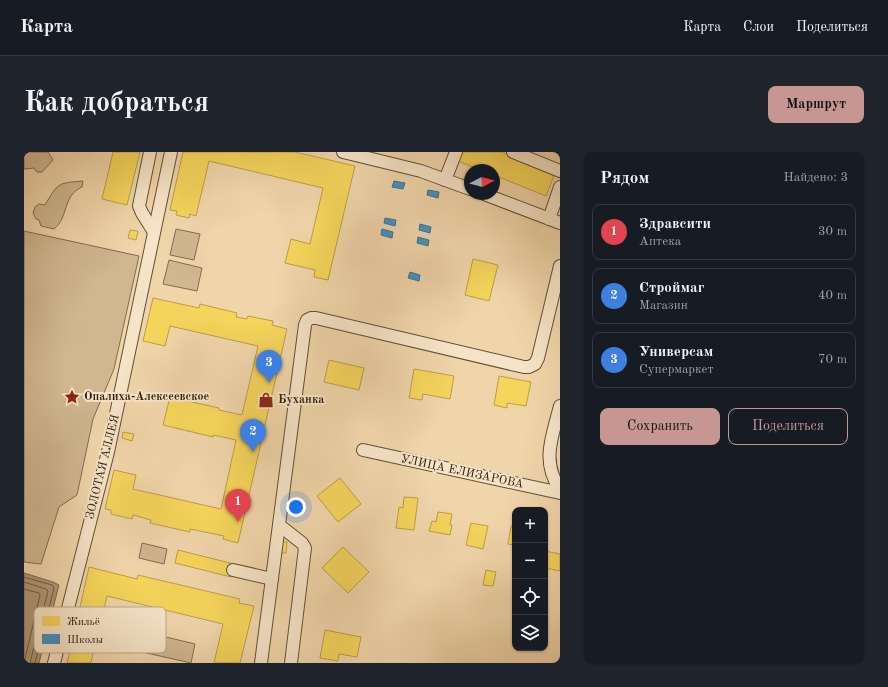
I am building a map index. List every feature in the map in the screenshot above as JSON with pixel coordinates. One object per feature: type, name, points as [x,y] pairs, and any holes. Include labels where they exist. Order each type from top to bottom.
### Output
[{"type":"street","points":[[150,152],[139,206],[154,232]]},
{"type":"street","name":"ЗОЛОТАЯ АЛЛЕЯ","points":[[68,607],[108,452],[171,152]]},
{"type":"street","points":[[343,152],[421,170],[464,187]]},
{"type":"street","points":[[445,180],[456,152]]},
{"type":"street","points":[[513,152],[560,171]]},
{"type":"street","points":[[500,200],[555,221],[560,186]]},
{"type":"street","points":[[261,663],[306,320],[316,318],[529,367],[535,364],[538,358],[560,266]]},
{"type":"street","points":[[560,406],[548,460],[553,480],[560,492]]},
{"type":"street","name":"УЛИЦА ЕЛИЗАРОВА","points":[[364,450],[560,492]]},
{"type":"street","points":[[279,525],[302,543],[305,548],[291,663]]},
{"type":"street","points":[[233,570],[272,579]]},
{"type":"street","name":"ЗОЛОТАЯ АЛЛЕЯ","points":[[54,663],[57,653]]},
{"type":"shaded area","points":[[24,152],[48,152],[53,160],[42,172],[37,172],[34,168],[24,169]]},
{"type":"shaded area","points":[[83,181],[82,187],[71,196],[68,201],[59,224],[54,229],[41,226],[39,220],[36,219],[33,213],[35,207],[39,204],[45,205],[53,192],[59,186],[68,182]]},
{"type":"shaded area","points":[[176,229],[200,234],[194,260],[170,255]]},
{"type":"shaded area","points":[[24,231],[139,256],[114,369],[93,419],[77,495],[59,507],[41,564],[24,562]]},
{"type":"shaded area","points":[[169,260],[202,268],[197,291],[163,284]]},
{"type":"shaded area","points":[[142,543],[167,549],[164,564],[139,558]]},
{"type":"shaded area","points":[[166,637],[195,644],[191,663],[147,653],[166,653]]},
{"type":"water","points":[[24,573],[59,585],[53,607],[34,607],[34,653],[42,653],[39,663],[24,663]]},
{"type":"building: Жильё","points":[[113,152],[140,152],[127,205],[102,199]]},
{"type":"building: Жильё","points":[[183,152],[295,152],[355,166],[328,280],[314,277],[315,270],[285,263],[291,239],[310,244],[323,188],[209,161],[196,216],[190,214],[189,218],[176,215],[177,211],[170,210]]},
{"type":"building: Жильё","points":[[462,152],[502,152],[555,173],[546,196],[500,177],[500,164],[465,164],[458,161]]},
{"type":"building: Жильё","points":[[130,230],[138,231],[136,240],[128,238]]},
{"type":"building: Жильё","points":[[473,259],[498,265],[489,301],[465,295]]},
{"type":"building: Жильё","points":[[153,298],[199,308],[200,304],[237,313],[236,317],[247,319],[248,316],[273,321],[272,325],[287,329],[238,543],[223,539],[224,536],[190,529],[190,532],[150,523],[151,520],[133,515],[132,519],[111,514],[111,510],[105,509],[114,470],[136,475],[133,489],[221,509],[236,440],[213,435],[213,437],[163,425],[170,397],[219,408],[219,410],[242,415],[258,346],[170,326],[165,346],[143,341]]},
{"type":"building: Жильё","points":[[329,360],[364,368],[359,390],[324,382]]},
{"type":"building: Жильё","points":[[414,369],[454,376],[450,399],[423,394],[422,400],[409,398]]},
{"type":"building: Жильё","points":[[499,376],[531,382],[526,406],[507,403],[507,408],[494,405]]},
{"type":"building: Жильё","points":[[123,432],[134,434],[132,441],[122,438]]},
{"type":"building: Жильё","points":[[340,478],[361,504],[338,522],[317,496]]},
{"type":"building: Жильё","points":[[404,497],[418,498],[414,530],[396,528],[399,507],[403,508]]},
{"type":"building: Жильё","points":[[438,512],[452,514],[450,535],[429,531],[432,521],[436,522]]},
{"type":"building: Жильё","points":[[471,523],[488,526],[483,549],[466,545]]},
{"type":"building: Жильё","points":[[511,526],[512,526],[512,545],[508,544]]},
{"type":"building: Жильё","points":[[280,542],[287,542],[286,553],[279,553]]},
{"type":"building: Жильё","points":[[343,547],[369,572],[348,593],[322,568]]},
{"type":"building: Жильё","points":[[178,550],[234,564],[231,577],[175,563]]},
{"type":"building: Жильё","points":[[548,552],[560,554],[560,571],[548,569]]},
{"type":"building: Жильё","points":[[89,567],[137,579],[138,575],[240,599],[239,603],[254,606],[240,663],[214,663],[223,624],[166,610],[166,607],[153,607],[107,596],[104,607],[80,607]]},
{"type":"building: Жильё","points":[[486,570],[496,572],[493,586],[483,585]]},
{"type":"building: Жильё","points":[[325,630],[361,637],[357,657],[339,654],[338,661],[320,658]]},
{"type":"building: Жильё","points":[[70,653],[93,653],[91,663],[67,663]]},
{"type":"building: Школы","points":[[394,181],[405,183],[403,189],[392,187]]},
{"type":"building: Школы","points":[[428,190],[439,192],[438,198],[427,195]]},
{"type":"building: Школы","points":[[385,218],[396,220],[395,226],[384,223]]},
{"type":"building: Школы","points":[[420,224],[431,227],[430,233],[419,230]]},
{"type":"building: Школы","points":[[382,229],[393,232],[392,238],[381,235]]},
{"type":"building: Школы","points":[[418,237],[429,240],[428,246],[417,243]]},
{"type":"building: Школы","points":[[410,272],[420,275],[419,281],[408,278]]},
{"type":"place","name":"Универсам","points":[[269,383]]},
{"type":"place","name":"Опалиха-Алексеевское","points":[[72,397]]},
{"type":"place","name":"Буханка","points":[[266,400]]},
{"type":"place","name":"Строймаг","points":[[253,452]]},
{"type":"place","name":"Здравсити","points":[[238,522]]}]
